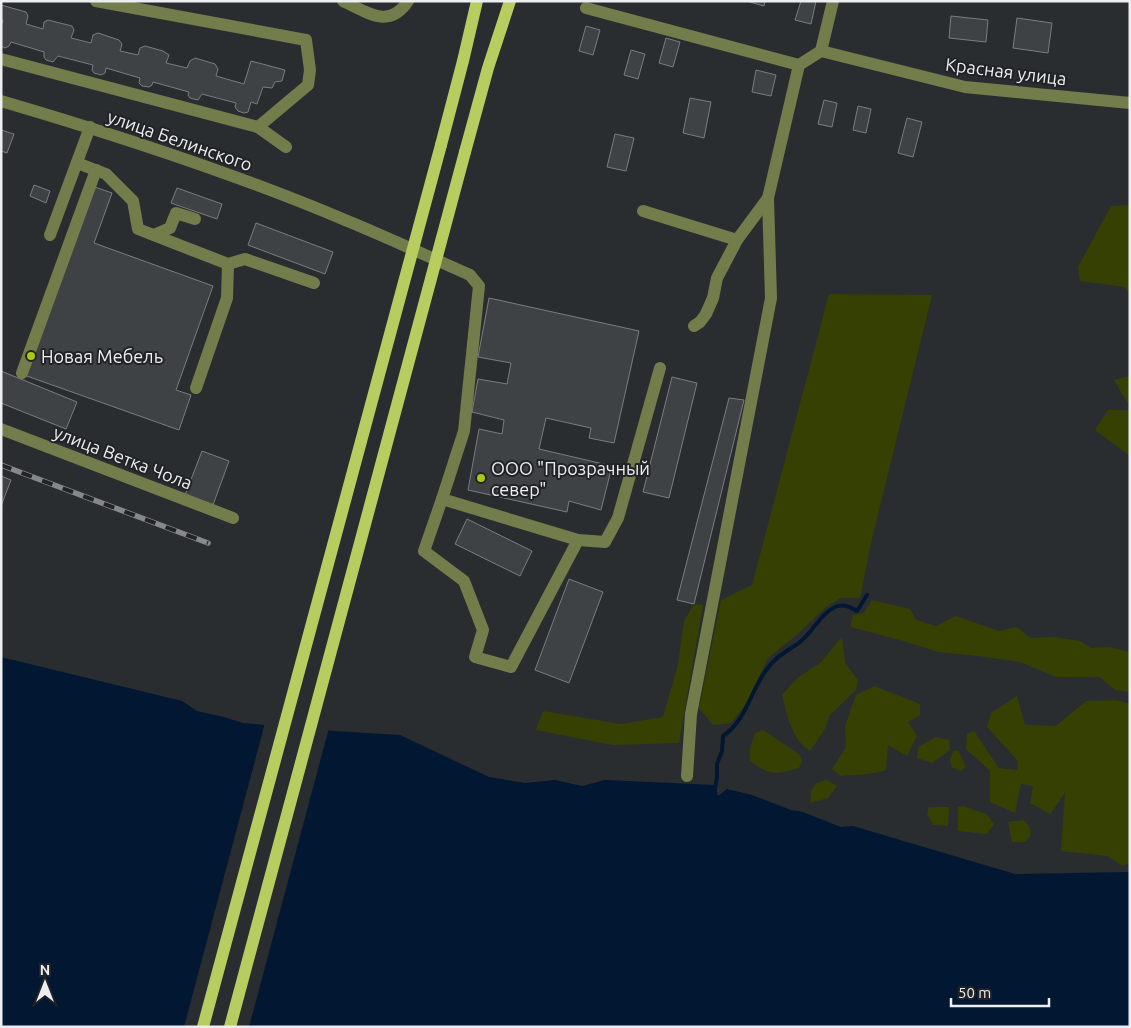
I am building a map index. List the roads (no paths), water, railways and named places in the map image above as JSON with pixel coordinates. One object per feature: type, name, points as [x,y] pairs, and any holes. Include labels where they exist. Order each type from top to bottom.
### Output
[{"type":"main road","points":[[203,1027],[463,61],[477,1]]},
{"type":"main road","points":[[230,1027],[465,152],[488,68],[510,1]]},
{"type":"street","points":[[96,1],[306,40],[310,70],[308,85],[258,127]]},
{"type":"street","points":[[343,1],[378,17],[390,17],[402,10],[408,1]]},
{"type":"street","points":[[687,776],[691,714],[771,298],[768,198],[799,65],[821,51],[833,1]]},
{"type":"street","points":[[586,8],[799,65]]},
{"type":"street","name":"Красная улица","points":[[821,51],[965,87],[1130,103]]},
{"type":"street","points":[[1,59],[258,127],[286,146]]},
{"type":"street","name":"улица Белинского","points":[[1,101],[90,127],[237,178],[344,219],[470,275],[479,286],[464,431],[424,551],[464,581],[483,630],[475,657],[511,667],[578,540]]},
{"type":"street","points":[[50,234],[90,127]]},
{"type":"street","points":[[77,163],[106,174],[133,201],[138,229],[228,264],[245,259],[314,283]]},
{"type":"street","points":[[22,373],[96,170]]},
{"type":"street","points":[[694,326],[706,314],[713,298],[717,278],[737,240],[768,198]]},
{"type":"street","points":[[643,211],[737,240]]},
{"type":"street","points":[[154,235],[170,228],[176,213],[195,219]]},
{"type":"street","points":[[196,388],[227,298],[228,264]]},
{"type":"street","points":[[442,499],[578,540],[605,542],[618,518],[660,368]]},
{"type":"street","name":"улица Ветка Чола","points":[[1,429],[233,518]]},
{"type":"water","points":[[1,657],[182,701],[197,711],[243,723],[400,735],[489,777],[525,783],[555,780],[582,786],[605,780],[715,785],[718,796],[727,789],[752,795],[841,827],[853,826],[1015,874],[1130,872],[1130,1027],[1,1027]]},
{"type":"waterway","points":[[715,789],[717,764],[722,751],[723,736],[738,722],[767,669],[779,657],[805,638],[830,610],[844,605],[857,611],[867,595]]},
{"type":"railway","points":[[1,465],[208,543]]},
{"type":"place","name":"Новая Мебель","points":[[31,356]]},
{"type":"place","name":"ООО \"Прозрачный север\"","points":[[481,478]]}]
